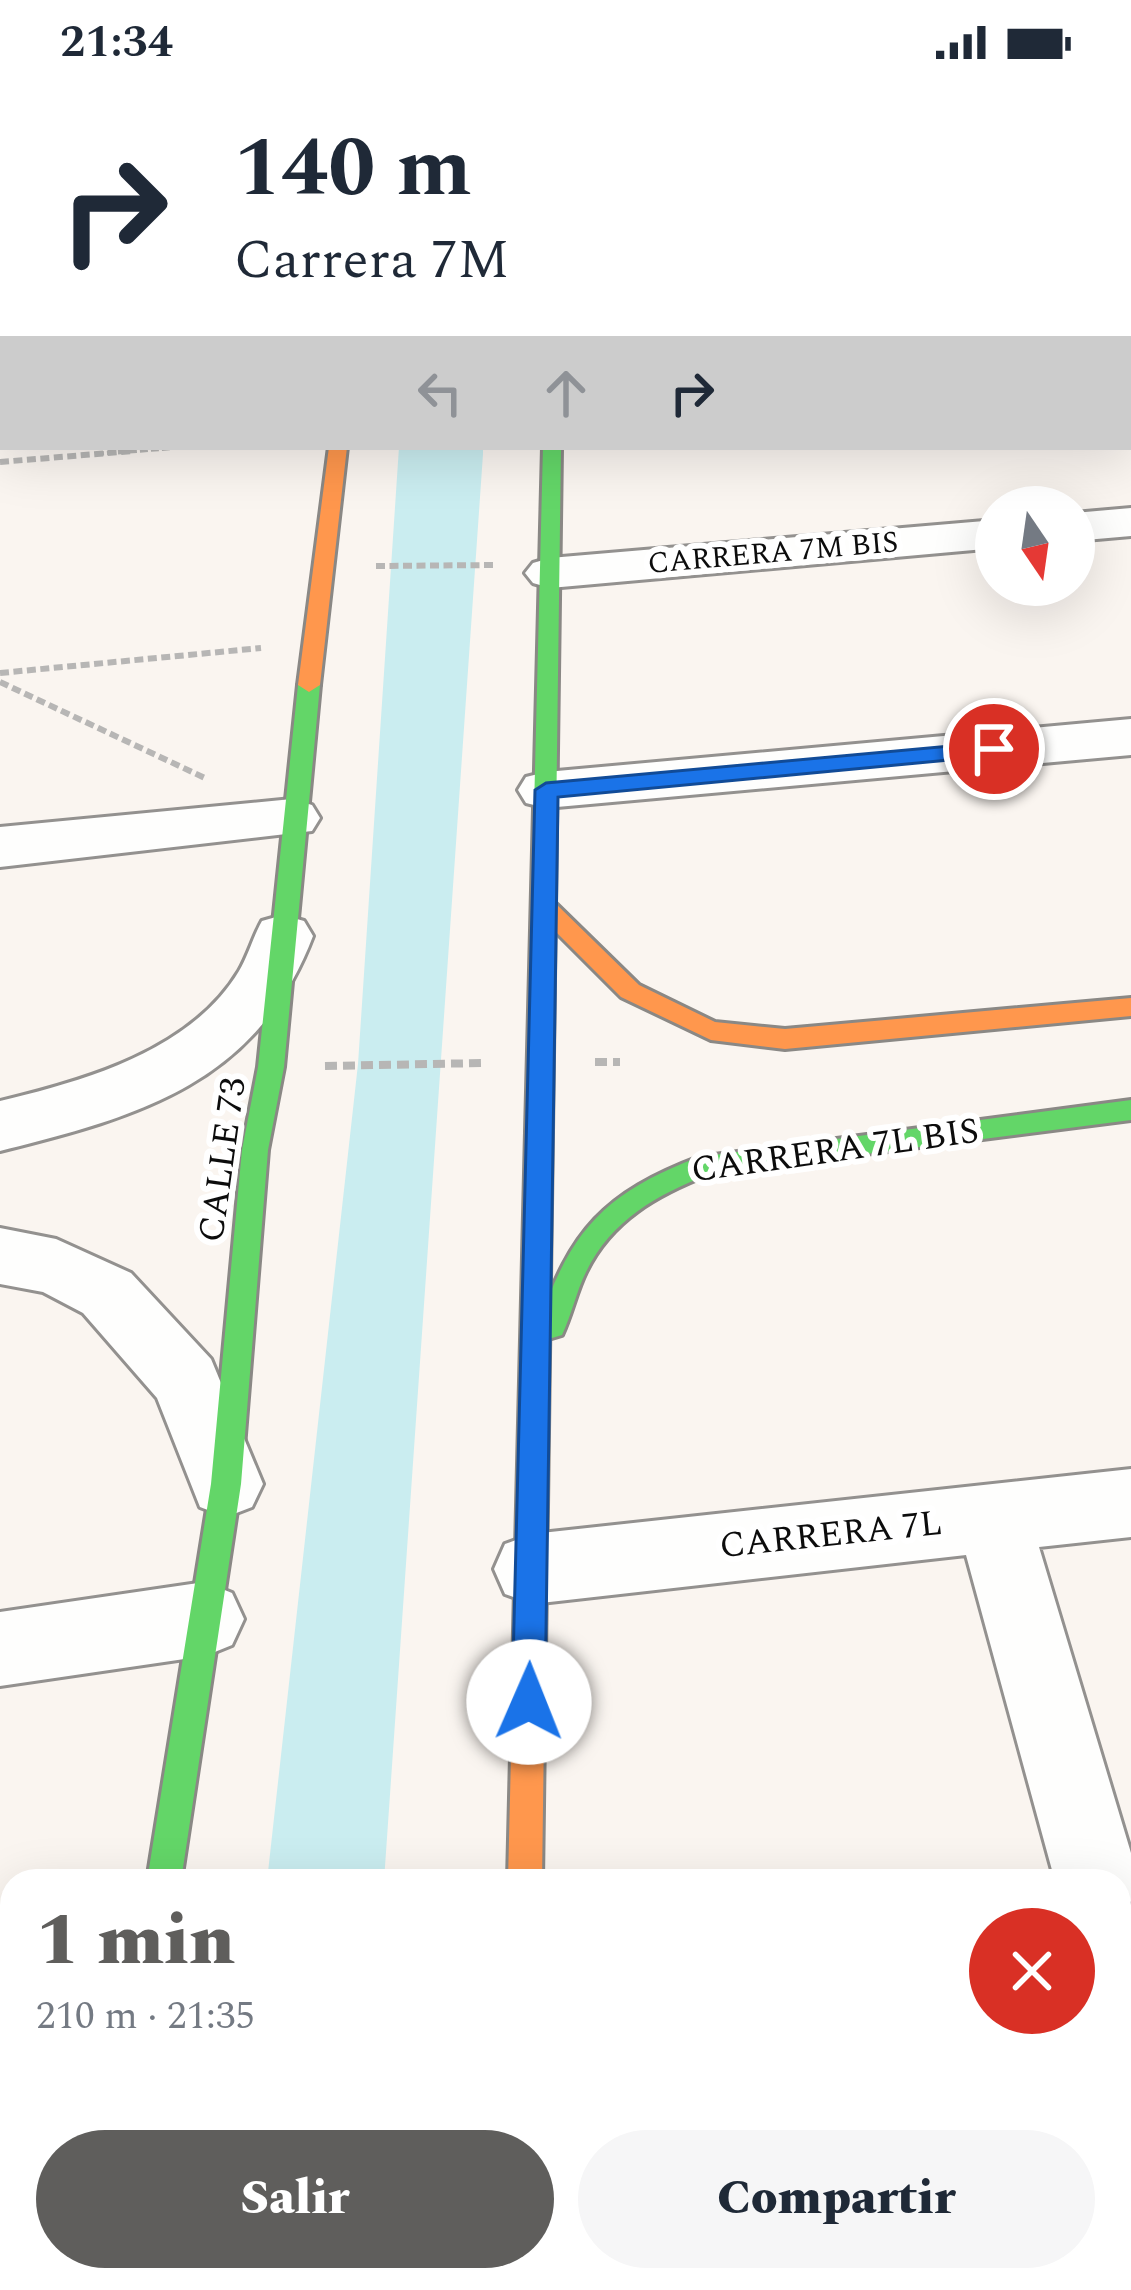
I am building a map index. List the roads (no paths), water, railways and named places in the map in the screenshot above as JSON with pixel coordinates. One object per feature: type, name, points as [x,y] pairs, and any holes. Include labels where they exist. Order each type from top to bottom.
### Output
[{"type":"main road","name":"CALLE 73","points":[[166,1869],[226,1484],[255,1150],[272,1067],[292,818],[338,450]]},
{"type":"main road","points":[[525,1869],[552,450]]},
{"type":"main road","points":[[545,907],[630,991],[711,1031],[785,1039],[1131,1007]]},
{"type":"main road","name":"CARRERA 7L BIS","points":[[532,1398],[561,1292],[581,1244],[611,1211],[654,1181],[708,1164],[1131,1110]]},
{"type":"street","points":[[1095,525],[1131,522]]},
{"type":"street","name":"CARRERA 7M BIS","points":[[550,572],[975,536]]},
{"type":"street","points":[[546,790],[1131,736]]},
{"type":"street","points":[[0,847],[292,818]]},
{"type":"street","points":[[0,1126],[136,1087],[195,1051],[236,1016],[262,985],[283,936]]},
{"type":"street","points":[[0,1256],[56,1267],[107,1293],[185,1381],[226,1484]]},
{"type":"street","name":"CARRERA 7L","points":[[532,1569],[1131,1503]]},
{"type":"street","points":[[993,1517],[1094,1869]]},
{"type":"street","points":[[0,1649],[205,1619]]},
{"type":"water","points":[[399,450],[483,450],[385,1869],[268,1869],[358,1064]]}]
